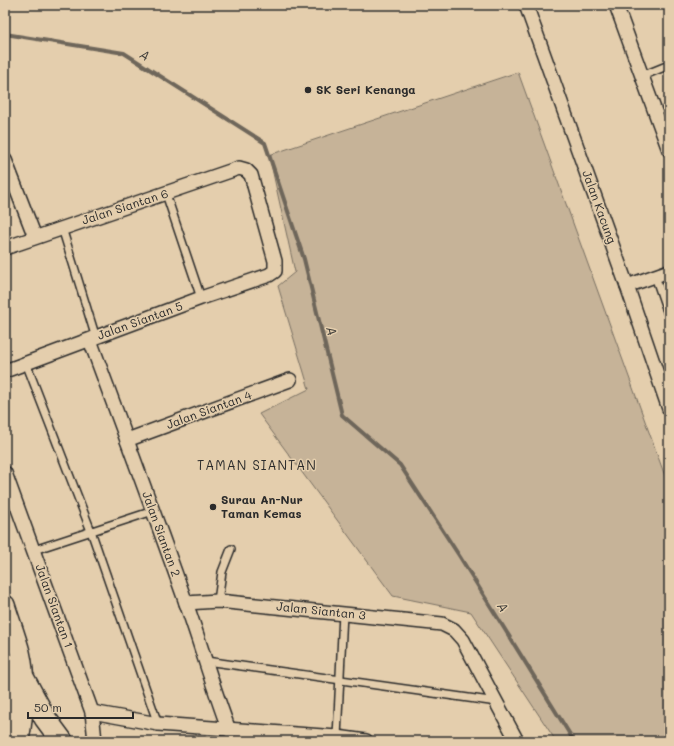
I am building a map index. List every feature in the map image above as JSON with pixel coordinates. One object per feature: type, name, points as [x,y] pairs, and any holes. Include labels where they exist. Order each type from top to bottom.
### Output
[{"type":"main road","points":[[24,679],[45,718],[62,741]]},
{"type":"street","name":"Jalan Kacung","points":[[526,5],[627,286],[669,409]]},
{"type":"street","points":[[616,5],[669,150]]},
{"type":"street","points":[[5,160],[35,237]]},
{"type":"street","name":"Jalan Siantan 6","points":[[5,248],[239,168],[246,170],[251,175],[275,261],[275,271]]},
{"type":"street","name":"Jalan Siantan 5","points":[[5,372],[201,298],[270,275],[275,271]]},
{"type":"street","points":[[627,286],[669,271]]},
{"type":"street","name":"Jalan Siantan 2","points":[[93,339],[127,440],[206,661],[211,682],[229,730]]},
{"type":"street","name":"Jalan Siantan 4","points":[[127,440],[290,380]]},
{"type":"street","name":"Jalan Siantan 1","points":[[5,473],[92,712],[95,741]]},
{"type":"street","name":"Jalan Siantan 3","points":[[186,603],[218,601],[442,624],[454,630],[463,640],[498,702]]},
{"type":"street","points":[[5,605],[20,653],[24,679],[24,716],[20,741]]},
{"type":"street","points":[[5,663],[8,683],[5,731]]},
{"type":"street","points":[[498,702],[517,741]]},
{"type":"street","points":[[92,712],[158,724],[337,737],[366,741]]},
{"type":"lane","points":[[642,76],[669,65]]},
{"type":"lane","points":[[166,194],[201,298]]},
{"type":"lane","points":[[62,228],[93,339]]},
{"type":"lane","points":[[654,276],[667,308],[669,318]]},
{"type":"lane","points":[[26,364],[91,531],[158,724]]},
{"type":"lane","points":[[34,550],[153,511]]},
{"type":"lane","points":[[218,601],[222,572],[231,549]]},
{"type":"lane","points":[[337,737],[343,613]]},
{"type":"lane","points":[[206,661],[339,681],[498,702]]},
{"type":"shaded area","points":[[518,72],[669,487],[669,741],[556,741],[471,612],[393,596],[259,414],[309,389],[278,286],[295,272],[269,155]]},
{"type":"waterway","name":"A","points":[[5,34],[124,53],[265,143],[304,259],[342,415],[400,465],[460,557],[574,741]]},
{"type":"place","name":"SK Seri Kenanga","points":[[308,90]]},
{"type":"place","name":"Surau An-Nur Taman Kemas","points":[[213,507]]},
{"type":"district","name":"TAMAN SIANTAN","points":[[257,465]]}]
